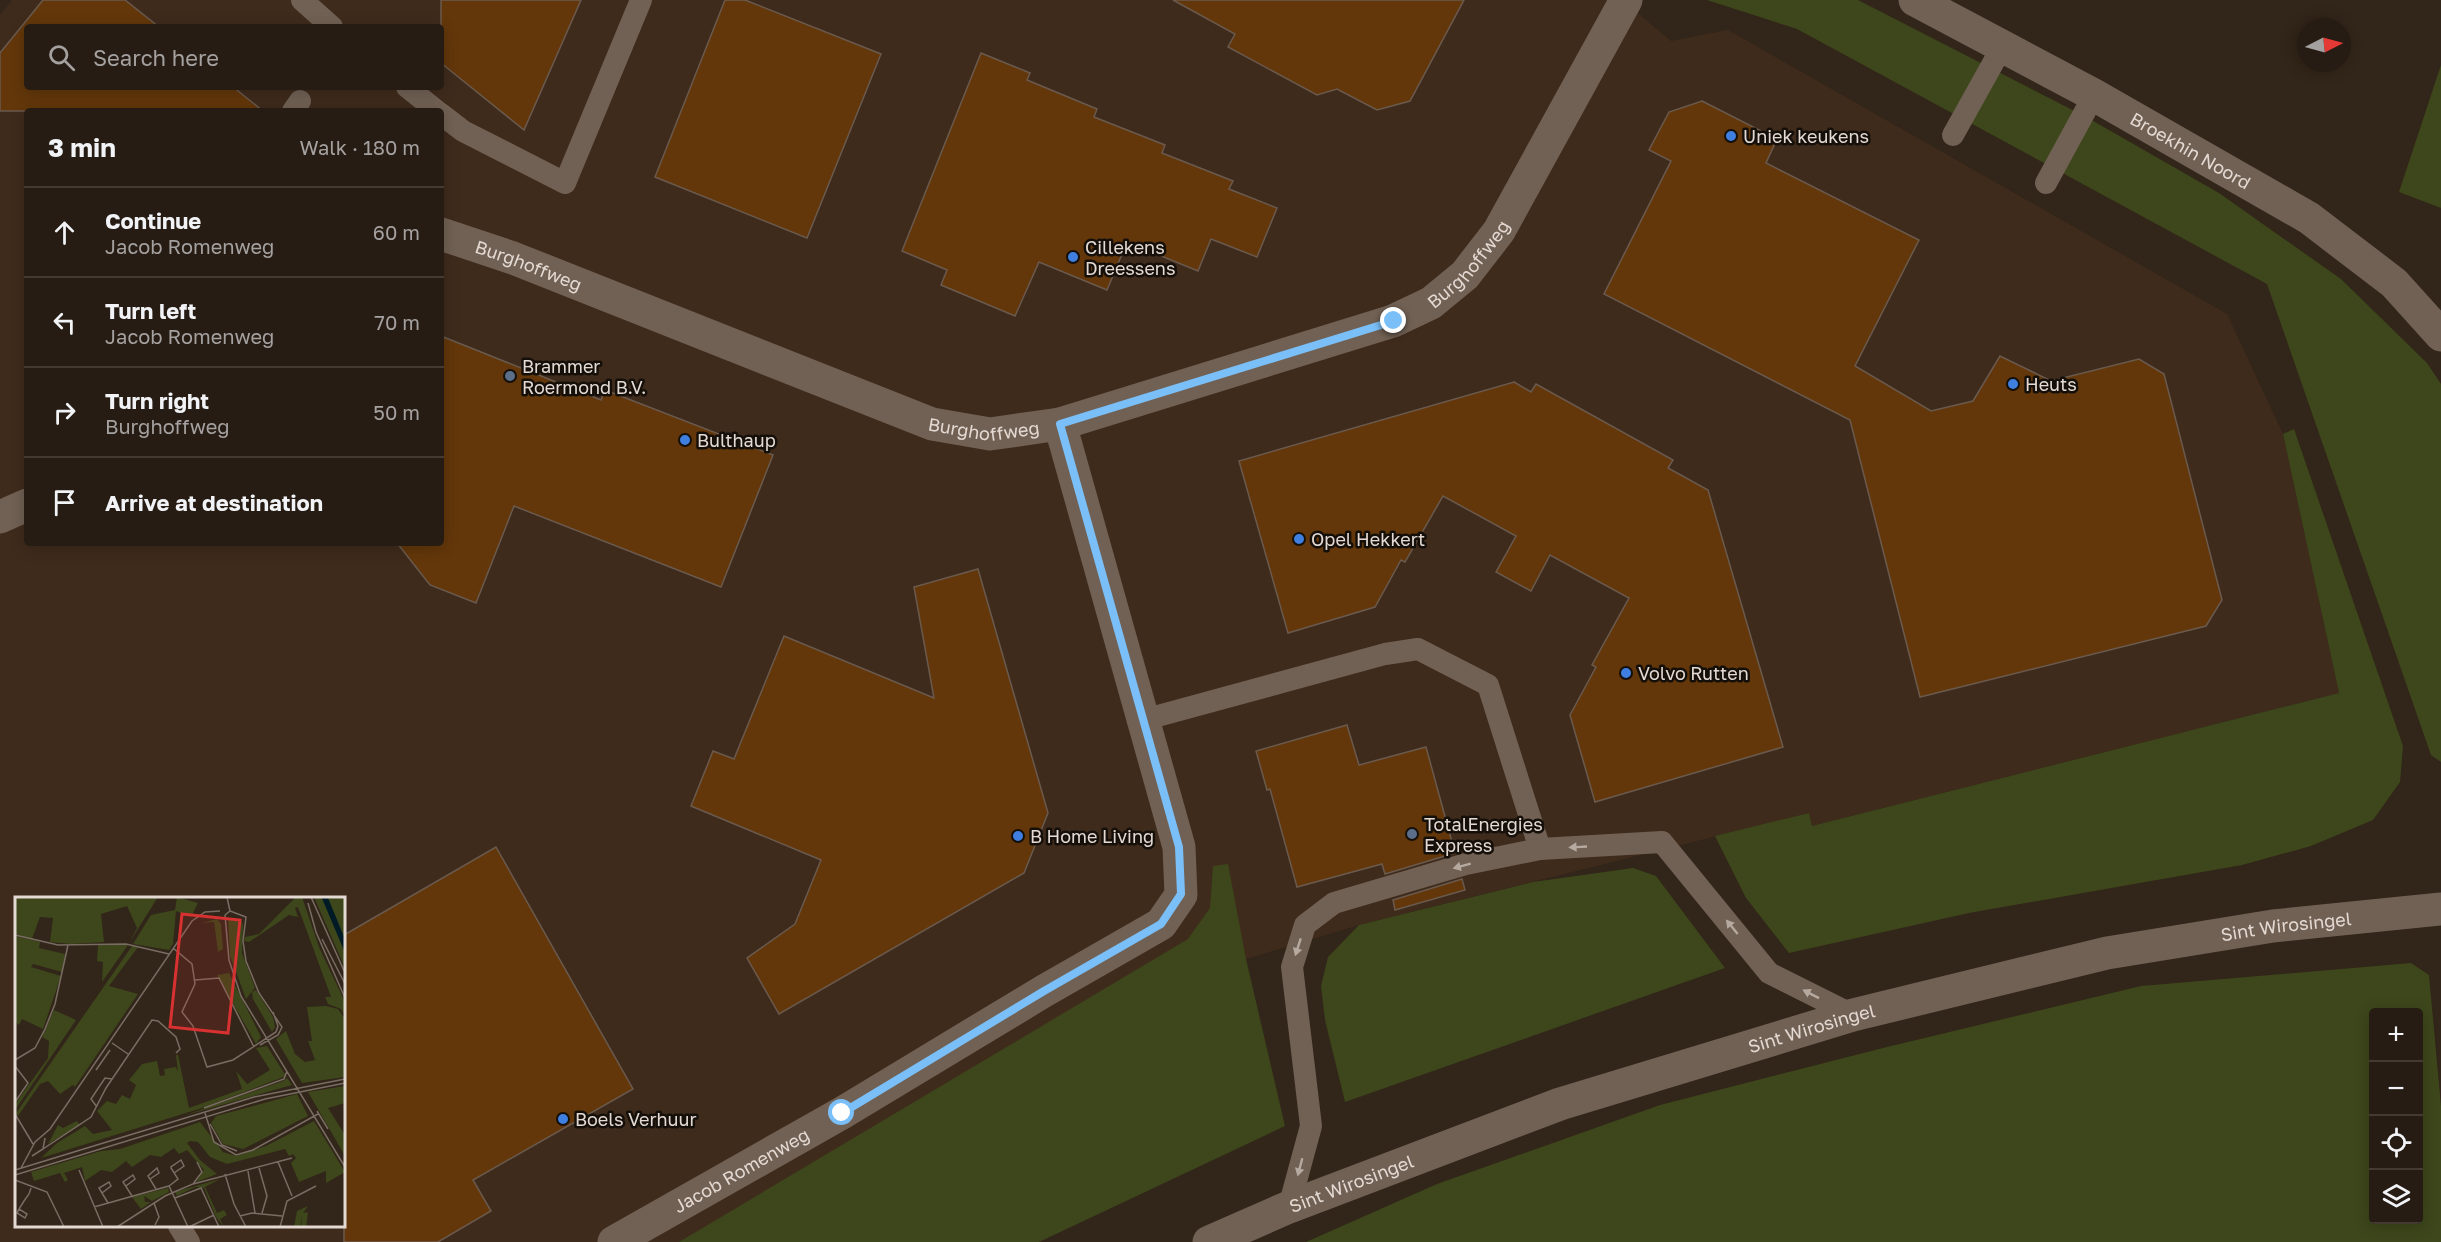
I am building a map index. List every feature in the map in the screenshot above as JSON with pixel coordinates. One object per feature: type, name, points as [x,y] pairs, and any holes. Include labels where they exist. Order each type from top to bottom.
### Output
[{"type":"street","name":"Burghoffweg","points":[[444,235],[513,258],[932,424],[990,434],[1060,424],[1394,321],[1431,303],[1464,275],[1499,231],[1626,0]]},
{"type":"street","name":"Broekhin Noord","points":[[1915,0],[2094,95],[2309,218],[2394,283],[2441,335]]},
{"type":"street","name":"Jacob Romenweg","points":[[614,1242],[842,1113],[1044,991],[1161,924],[1181,894],[1179,847],[1060,424]]},
{"type":"street","points":[[0,517],[24,506]]},
{"type":"street","name":"Sint Wirosingel","points":[[1209,1242],[1289,1207],[1560,1104],[1853,1016],[2107,953],[2272,926],[2441,909]]},
{"type":"lane","points":[[302,0],[329,24]]},
{"type":"lane","points":[[444,118],[463,131],[565,183],[641,0]]},
{"type":"lane","points":[[1953,135],[2002,47]]},
{"type":"lane","points":[[2046,183],[2094,95]]},
{"type":"lane","points":[[1143,720],[1385,654],[1418,649],[1488,685],[1540,849]]},
{"type":"lane","points":[[1289,1207],[1311,1126],[1292,967],[1305,925],[1334,903],[1466,864],[1540,849],[1662,842],[1768,973],[1853,1016]]},
{"type":"lane","points":[[180,1227],[189,1242]]},
{"type":"shaded area","points":[[12,0],[1622,0],[1671,41],[1728,30],[2227,314],[2283,434],[2339,693],[1812,826],[1809,813],[1359,925],[1246,959],[679,1242],[0,1242],[0,15]]},
{"type":"green space","points":[[1707,0],[1858,0],[2088,118],[2219,193],[2341,279],[2427,363],[2441,384],[2441,762],[2431,755],[2267,284],[1797,29]]},
{"type":"green space","points":[[2441,65],[2441,208],[2399,192]]},
{"type":"green space","points":[[2294,429],[2403,746],[2400,782],[2373,820],[2311,846],[2242,865],[1969,913],[1789,953],[1746,898],[1715,836],[1809,813],[1812,826],[2339,693],[2283,434]]},
{"type":"green space","points":[[1228,864],[1246,959],[1285,1126],[1039,1242],[679,1242],[1188,939],[1210,908],[1213,866]]},
{"type":"green space","points":[[1633,868],[1656,876],[1725,968],[1345,1102],[1325,1020],[1321,986],[1328,957],[1359,925],[1533,882]]},
{"type":"green space","points":[[2411,963],[2429,975],[2441,1106],[2441,1242],[1306,1242],[1437,1184],[1660,1105],[2141,986]]},
{"type":"building","points":[[43,0],[125,0],[155,24],[24,24],[24,90],[237,90],[259,108],[24,108],[24,111],[0,111],[0,53]]},
{"type":"building","points":[[441,0],[581,0],[524,130],[444,65],[444,24],[441,24]]},
{"type":"building","points":[[725,0],[745,0],[881,54],[807,238],[655,177]]},
{"type":"building","points":[[1173,0],[1464,0],[1410,101],[1377,110],[1337,89],[1317,95],[1228,47],[1235,34]]},
{"type":"building","points":[[981,53],[1030,73],[1027,80],[1097,109],[1094,117],[1165,145],[1162,153],[1233,181],[1229,189],[1277,208],[1257,257],[1211,239],[1198,271],[1127,242],[1107,290],[1039,262],[1015,316],[941,285],[947,270],[902,251]]},
{"type":"building","points":[[1702,101],[1777,139],[1766,163],[1919,240],[1855,366],[1931,411],[1973,401],[2000,356],[2051,381],[2139,359],[2164,374],[2222,600],[2206,626],[1920,697],[1850,420],[1604,294],[1671,161],[1649,150],[1669,112]]},
{"type":"building","points":[[444,337],[601,400],[605,390],[773,455],[721,587],[514,506],[476,603],[430,585],[399,546],[444,546]]},
{"type":"building","points":[[1514,382],[1531,392],[1536,384],[1673,460],[1668,468],[1708,490],[1783,747],[1595,802],[1570,715],[1596,667],[1592,665],[1629,598],[1550,555],[1531,591],[1496,572],[1516,536],[1443,496],[1405,562],[1401,560],[1375,607],[1288,633],[1239,461]]},
{"type":"building","points":[[978,569],[1048,813],[1024,873],[779,1014],[747,958],[795,924],[821,860],[691,806],[713,751],[734,759],[784,636],[934,698],[914,587]]},
{"type":"building","points":[[1347,725],[1359,765],[1426,747],[1455,853],[1385,874],[1382,864],[1297,887],[1270,789],[1267,790],[1256,751]]},
{"type":"building","points":[[496,847],[633,1089],[473,1180],[491,1211],[438,1242],[344,1242],[345,934]]},
{"type":"building","points":[[1462,879],[1465,890],[1395,910],[1393,900]]},
{"type":"place","name":"Uniek keukens","points":[[1731,136]]},
{"type":"place","name":"Cillekens Dreessens","points":[[1073,257]]},
{"type":"place","name":"Brammer Roermond B.V.","points":[[510,376]]},
{"type":"place","name":"Heuts","points":[[2013,384]]},
{"type":"place","name":"Bulthaup","points":[[685,440]]},
{"type":"place","name":"Opel Hekkert","points":[[1299,539]]},
{"type":"place","name":"Volvo Rutten","points":[[1626,673]]},
{"type":"place","name":"TotalEnergies Express","points":[[1412,834]]},
{"type":"place","name":"B Home Living","points":[[1018,836]]},
{"type":"place","name":"Boels Verhuur","points":[[563,1119]]},
{"type":"route","points":[[842,1113],[1044,991],[1161,924],[1181,894],[1179,847],[1060,424],[1394,321]]}]
